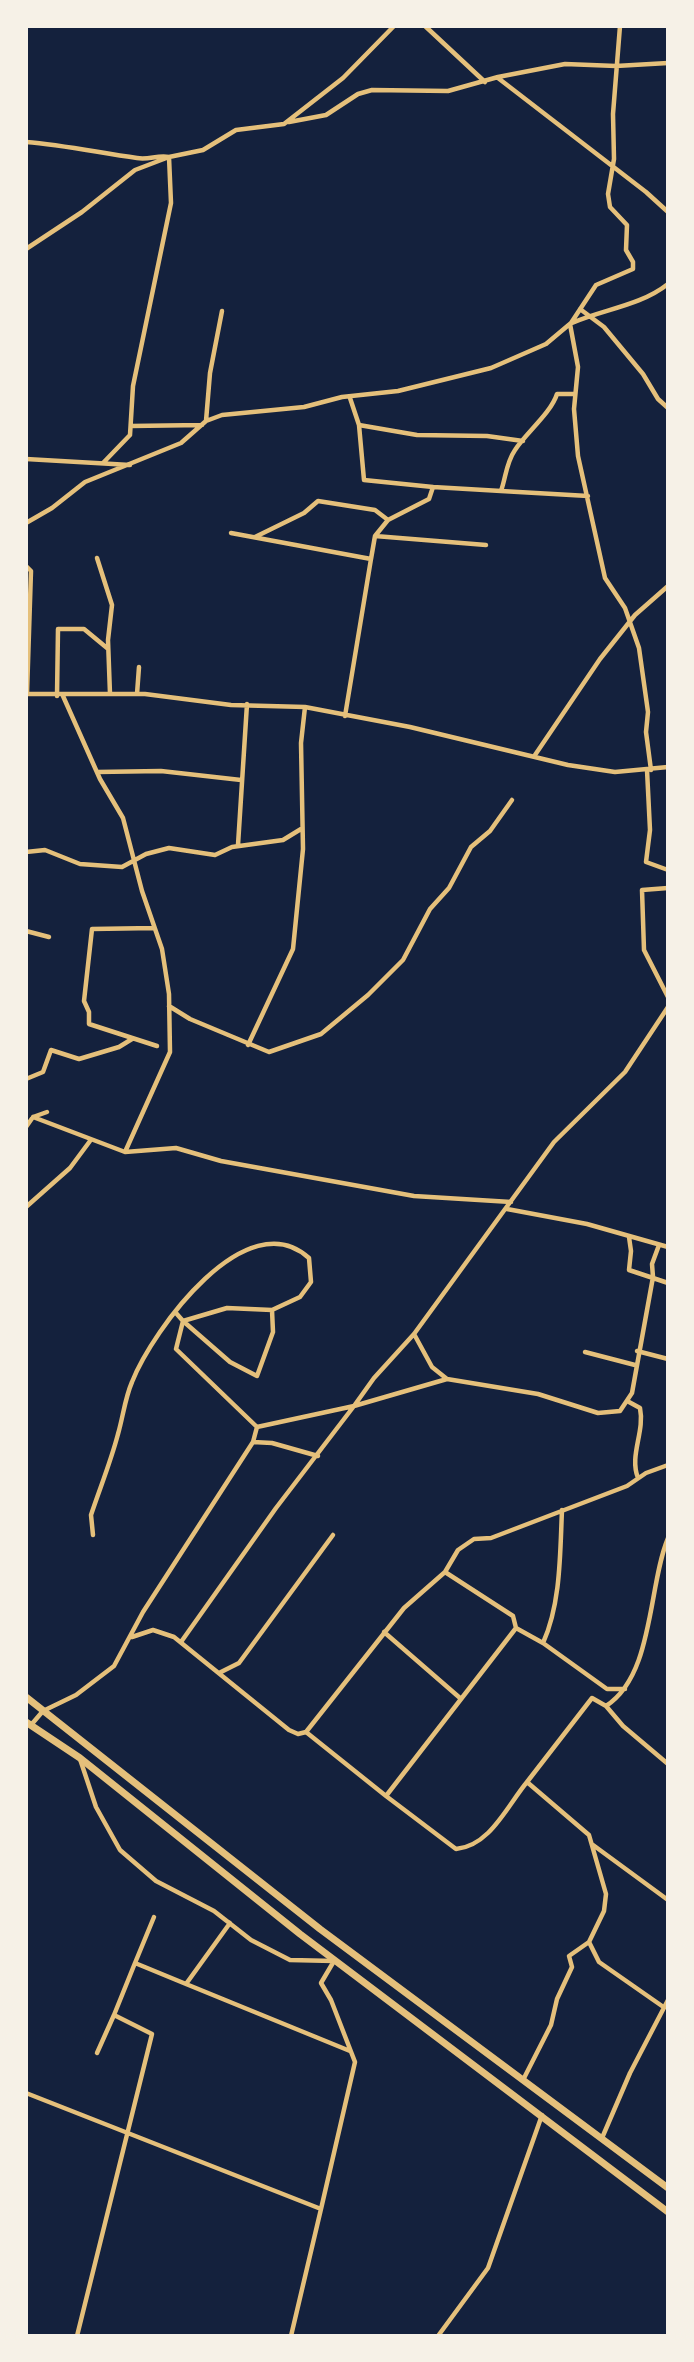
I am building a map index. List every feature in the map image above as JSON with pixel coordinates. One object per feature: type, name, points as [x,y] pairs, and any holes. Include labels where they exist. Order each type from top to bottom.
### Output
[{"type":"highway","points":[[26,1697],[238,1866],[668,2188]]},
{"type":"highway","points":[[29,1724],[80,1758],[334,1961],[668,2212]]},
{"type":"street","points":[[288,122],[343,78],[394,26]]},
{"type":"street","points":[[425,26],[485,82]]},
{"type":"street","points":[[26,523],[52,508],[85,482],[133,465],[181,443],[204,423],[229,413],[283,410],[398,391],[483,372],[546,344],[570,324],[596,285],[633,269],[633,262],[626,250],[627,225],[613,212],[608,201],[613,167],[620,26]]},
{"type":"street","points":[[26,249],[61,227],[135,170],[169,157],[203,150],[236,130],[326,115],[358,94],[372,90],[448,91],[498,77],[565,64],[616,66],[668,63]]},
{"type":"street","points":[[498,77],[668,212]]},
{"type":"street","points":[[26,142],[89,148],[135,158],[157,155],[169,157]]},
{"type":"street","points":[[103,463],[130,435],[133,386],[171,203],[169,157]]},
{"type":"street","points":[[570,324],[658,292],[668,284]]},
{"type":"street","points":[[580,309],[592,317],[643,374],[658,399],[668,408]]},
{"type":"street","points":[[204,423],[222,311]]},
{"type":"street","points":[[570,324],[578,367],[575,394],[578,456],[588,496],[590,519],[605,579],[625,608],[638,643],[644,680],[650,830],[646,862],[668,870]]},
{"type":"street","points":[[500,491],[508,463],[538,419],[554,404],[557,394],[575,394]]},
{"type":"street","points":[[350,398],[359,425],[364,480],[588,496]]},
{"type":"street","points":[[131,426],[204,423]]},
{"type":"street","points":[[359,425],[417,435],[487,436],[523,441]]},
{"type":"street","points":[[26,459],[133,465]]},
{"type":"street","points":[[345,716],[376,536],[388,520],[429,499],[433,487]]},
{"type":"street","points":[[254,538],[295,518],[318,501],[375,510],[388,520]]},
{"type":"street","points":[[231,533],[371,559]]},
{"type":"street","points":[[376,536],[486,545]]},
{"type":"street","points":[[97,558],[112,605],[108,649],[110,694]]},
{"type":"street","points":[[26,566],[31,571],[27,694],[180,696],[231,705],[304,707],[402,725],[452,740],[535,755],[568,765],[615,772],[668,767]]},
{"type":"street","points":[[535,755],[600,659],[630,623],[668,586]]},
{"type":"street","points":[[108,649],[84,629],[58,629],[60,696],[97,772],[124,818],[134,861],[162,950],[169,1006],[170,1052],[125,1152]]},
{"type":"street","points":[[137,694],[139,667]]},
{"type":"street","points":[[238,845],[247,704]]},
{"type":"street","points":[[248,1045],[293,948],[303,849],[301,743],[304,707]]},
{"type":"street","points":[[97,772],[161,771],[241,780]]},
{"type":"street","points":[[169,1006],[190,1019],[269,1052],[321,1034],[368,995],[403,960],[430,909],[449,888],[471,848],[489,831],[512,800]]},
{"type":"street","points":[[26,852],[45,850],[80,864],[122,867],[169,848],[215,855],[238,845],[283,840],[302,829]]},
{"type":"street","points":[[668,888],[642,890],[644,950],[668,997]]},
{"type":"street","points":[[155,928],[92,929],[84,1001],[89,1012],[89,1024],[156,1046]]},
{"type":"street","points":[[27,931],[49,937]]},
{"type":"street","points":[[181,1642],[276,1508],[318,1456],[374,1378],[414,1334],[452,1278],[507,1209],[554,1142],[627,1069],[668,1006]]},
{"type":"street","points":[[26,1079],[43,1072],[51,1050],[79,1059],[119,1047],[133,1039]]},
{"type":"street","points":[[28,1120],[47,1112]]},
{"type":"street","points":[[28,1120],[125,1152],[176,1148],[221,1161],[414,1196],[512,1202]]},
{"type":"street","points":[[26,1207],[70,1168],[90,1141]]},
{"type":"street","points":[[507,1209],[587,1224],[668,1247]]},
{"type":"street","points":[[629,1237],[629,1270],[668,1283]]},
{"type":"street","points":[[93,1535],[91,1515],[118,1436],[131,1382],[176,1313],[205,1278],[252,1245],[271,1242],[295,1245],[309,1258],[311,1282],[300,1297],[272,1310],[227,1308],[183,1321]]},
{"type":"street","points":[[257,1427],[354,1406],[447,1379],[538,1394],[598,1412],[620,1411],[629,1402],[653,1277],[652,1264],[659,1245]]},
{"type":"street","points":[[176,1313],[230,1362],[257,1376],[273,1332],[272,1310]]},
{"type":"street","points":[[183,1321],[176,1349],[257,1427]]},
{"type":"street","points":[[414,1334],[432,1367],[447,1379]]},
{"type":"street","points":[[638,1351],[668,1359]]},
{"type":"street","points":[[585,1352],[635,1365]]},
{"type":"street","points":[[629,1402],[640,1408],[643,1421],[634,1466],[638,1478]]},
{"type":"street","points":[[29,1724],[43,1711],[76,1695],[114,1666],[143,1612],[253,1443],[257,1427]]},
{"type":"street","points":[[253,1443],[272,1443],[318,1456]]},
{"type":"street","points":[[131,1638],[153,1630],[174,1636],[289,1730],[298,1734],[306,1732],[404,1608],[446,1572],[458,1550],[474,1539],[491,1538],[627,1486],[638,1478],[668,1465]]},
{"type":"street","points":[[543,1643],[549,1630],[560,1565],[562,1510]]},
{"type":"street","points":[[219,1673],[239,1663],[333,1535]]},
{"type":"street","points":[[606,1706],[625,1689],[646,1635],[668,1538]]},
{"type":"street","points":[[446,1572],[513,1616],[516,1628],[543,1643],[607,1689],[625,1689]]},
{"type":"street","points":[[386,1796],[516,1628]]},
{"type":"street","points":[[384,1632],[460,1698]]},
{"type":"street","points":[[306,1732],[456,1849],[466,1848],[484,1839],[592,1698],[606,1706],[623,1726],[668,1765]]},
{"type":"street","points":[[80,1758],[96,1807],[120,1850],[156,1881],[214,1911],[251,1940],[290,1960],[334,1961],[321,1983],[331,2000],[355,2062],[291,2336]]},
{"type":"street","points":[[527,1782],[578,1824],[593,1845],[668,1900]]},
{"type":"street","points":[[523,2081],[551,2025],[557,1999],[572,1967],[569,1956],[589,1941],[604,1911],[606,1894],[593,1845]]},
{"type":"street","points":[[97,2053],[154,1917]]},
{"type":"street","points":[[186,1984],[230,1923]]},
{"type":"street","points":[[589,1941],[599,1962],[662,2006]]},
{"type":"street","points":[[135,1963],[351,2051]]},
{"type":"street","points":[[603,2138],[662,2006],[668,2000]]},
{"type":"street","points":[[77,2336],[152,2034],[114,2015]]},
{"type":"street","points":[[26,2093],[321,2209]]},
{"type":"street","points":[[438,2336],[488,2268],[542,2115]]}]
